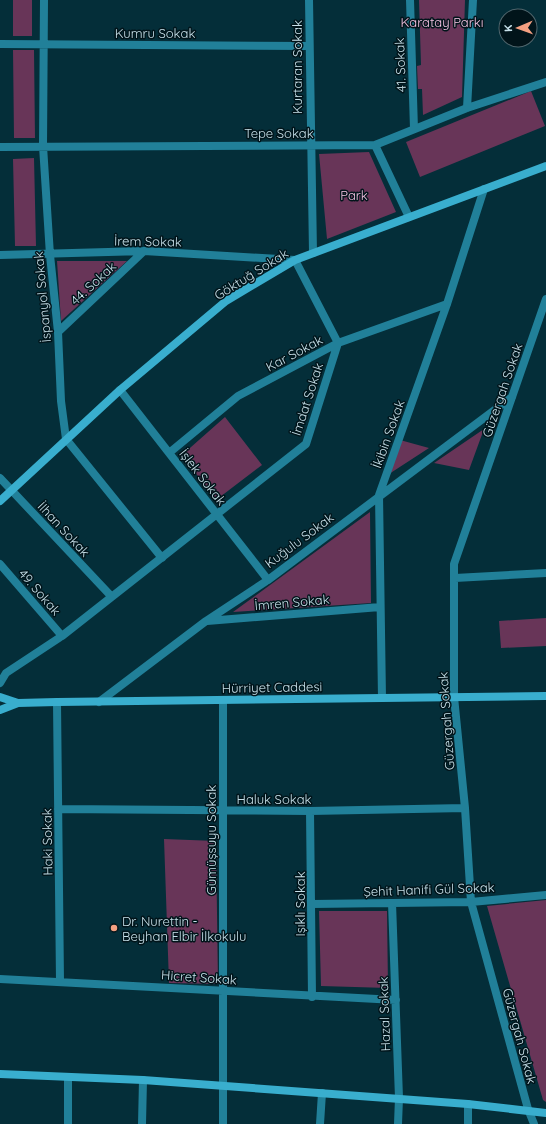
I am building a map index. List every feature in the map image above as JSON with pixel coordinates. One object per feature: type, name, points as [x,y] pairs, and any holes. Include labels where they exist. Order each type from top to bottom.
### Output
[{"type":"street","name":"İspanyol Sokak","points":[[44,0],[43,146],[50,255],[58,332],[61,401],[66,439]]},
{"type":"street","name":"Kurtaran Sokak","points":[[309,0],[312,253]]},
{"type":"street","name":"41. Sokak","points":[[410,0],[414,129]]},
{"type":"street","points":[[467,108],[473,0]]},
{"type":"street","name":"Kumru Sokak","points":[[0,44],[309,46]]},
{"type":"street","name":"Tepe Sokak","points":[[0,147],[375,145],[467,108],[546,82]]},
{"type":"street","points":[[375,145],[409,217]]},
{"type":"street","name":"Göktuğ Sokak","points":[[0,501],[11,489],[120,390],[226,302],[295,260],[546,166]]},
{"type":"street","name":"İkibin Sokak","points":[[382,698],[379,495],[447,304],[484,189]]},
{"type":"street","name":"İrem Sokak","points":[[0,255],[50,255],[144,251],[295,260]]},
{"type":"street","name":"44. Sokak","points":[[58,332],[144,251]]},
{"type":"street","points":[[295,260],[338,343]]},
{"type":"street","name":"Güzergah Sokak","points":[[534,1124],[528,1110],[472,902],[465,808],[454,697],[454,564],[512,396],[544,309],[546,299]]},
{"type":"street","name":"Kar Sokak","points":[[169,453],[238,396],[338,343],[447,304]]},
{"type":"street","name":"İmdat Sokak","points":[[6,673],[62,636],[306,444],[338,343]]},
{"type":"street","name":"İşlek Sokak","points":[[120,390],[268,580]]},
{"type":"street","name":"Kuğulu Sokak","points":[[100,702],[206,621],[268,580],[512,396]]},
{"type":"street","points":[[66,439],[162,558]]},
{"type":"street","name":"İlhan Sokak","points":[[0,478],[111,596]]},
{"type":"street","name":"49. Sokak","points":[[0,564],[62,636]]},
{"type":"street","points":[[455,578],[546,573]]},
{"type":"street","name":"İmren Sokak","points":[[206,621],[380,607]]},
{"type":"street","points":[[0,667],[6,673],[0,683]]},
{"type":"street","name":"Hürriyet Caddesi","points":[[0,710],[18,703],[57,702],[546,696]]},
{"type":"street","points":[[0,697],[18,703]]},
{"type":"street","name":"Gümüşsuyu Sokak","points":[[223,700],[223,1124]]},
{"type":"street","name":"Haki Sokak","points":[[57,702],[60,981]]},
{"type":"street","name":"Haluk Sokak","points":[[58,810],[310,811],[465,808]]},
{"type":"street","name":"Işıklı Sokak","points":[[310,811],[312,997]]},
{"type":"street","name":"Şehit Hanifi Gül Sokak","points":[[312,904],[472,902],[546,895]]},
{"type":"street","name":"Hazal Sokak","points":[[392,903],[399,1098],[398,1124]]},
{"type":"street","name":"Hicret Sokak","points":[[0,979],[60,981],[312,997],[396,1000]]},
{"type":"street","points":[[0,1074],[143,1080],[399,1098],[546,1113]]},
{"type":"street","points":[[68,1078],[68,1124]]},
{"type":"street","points":[[142,1124],[143,1080]]},
{"type":"street","points":[[320,1124],[322,1093]]},
{"type":"street","points":[[468,1104],[468,1124]]},
{"type":"green space","points":[[13,0],[32,0],[32,36],[13,36]]},
{"type":"green space","name":"Karatay Parkı","points":[[419,0],[465,0],[462,97],[423,115],[422,89],[418,89],[417,66],[421,65]]},
{"type":"green space","points":[[13,50],[34,50],[35,138],[14,138]]},
{"type":"green space","points":[[531,91],[545,126],[420,177],[406,142]]},
{"type":"green space","name":"Park","points":[[369,152],[396,212],[327,239],[319,154]]},
{"type":"green space","points":[[34,158],[36,246],[15,246],[13,159]]},
{"type":"green space","points":[[57,261],[127,261],[61,321]]},
{"type":"green space","points":[[225,417],[262,465],[216,500],[182,455]]},
{"type":"green space","points":[[484,429],[469,470],[434,463]]},
{"type":"green space","points":[[400,440],[429,448],[389,474]]},
{"type":"green space","points":[[370,512],[371,603],[233,612]]},
{"type":"green space","points":[[546,618],[546,646],[501,648],[499,621]]},
{"type":"green space","points":[[164,839],[216,841],[218,984],[169,983]]},
{"type":"green space","points":[[546,900],[546,1102],[543,1100],[487,906]]},
{"type":"green space","points":[[319,911],[387,911],[388,988],[321,986]]},
{"type":"place","name":"Dr. Nurettin - Beyhan Elbir İlkokulu","points":[[114,928]]}]
